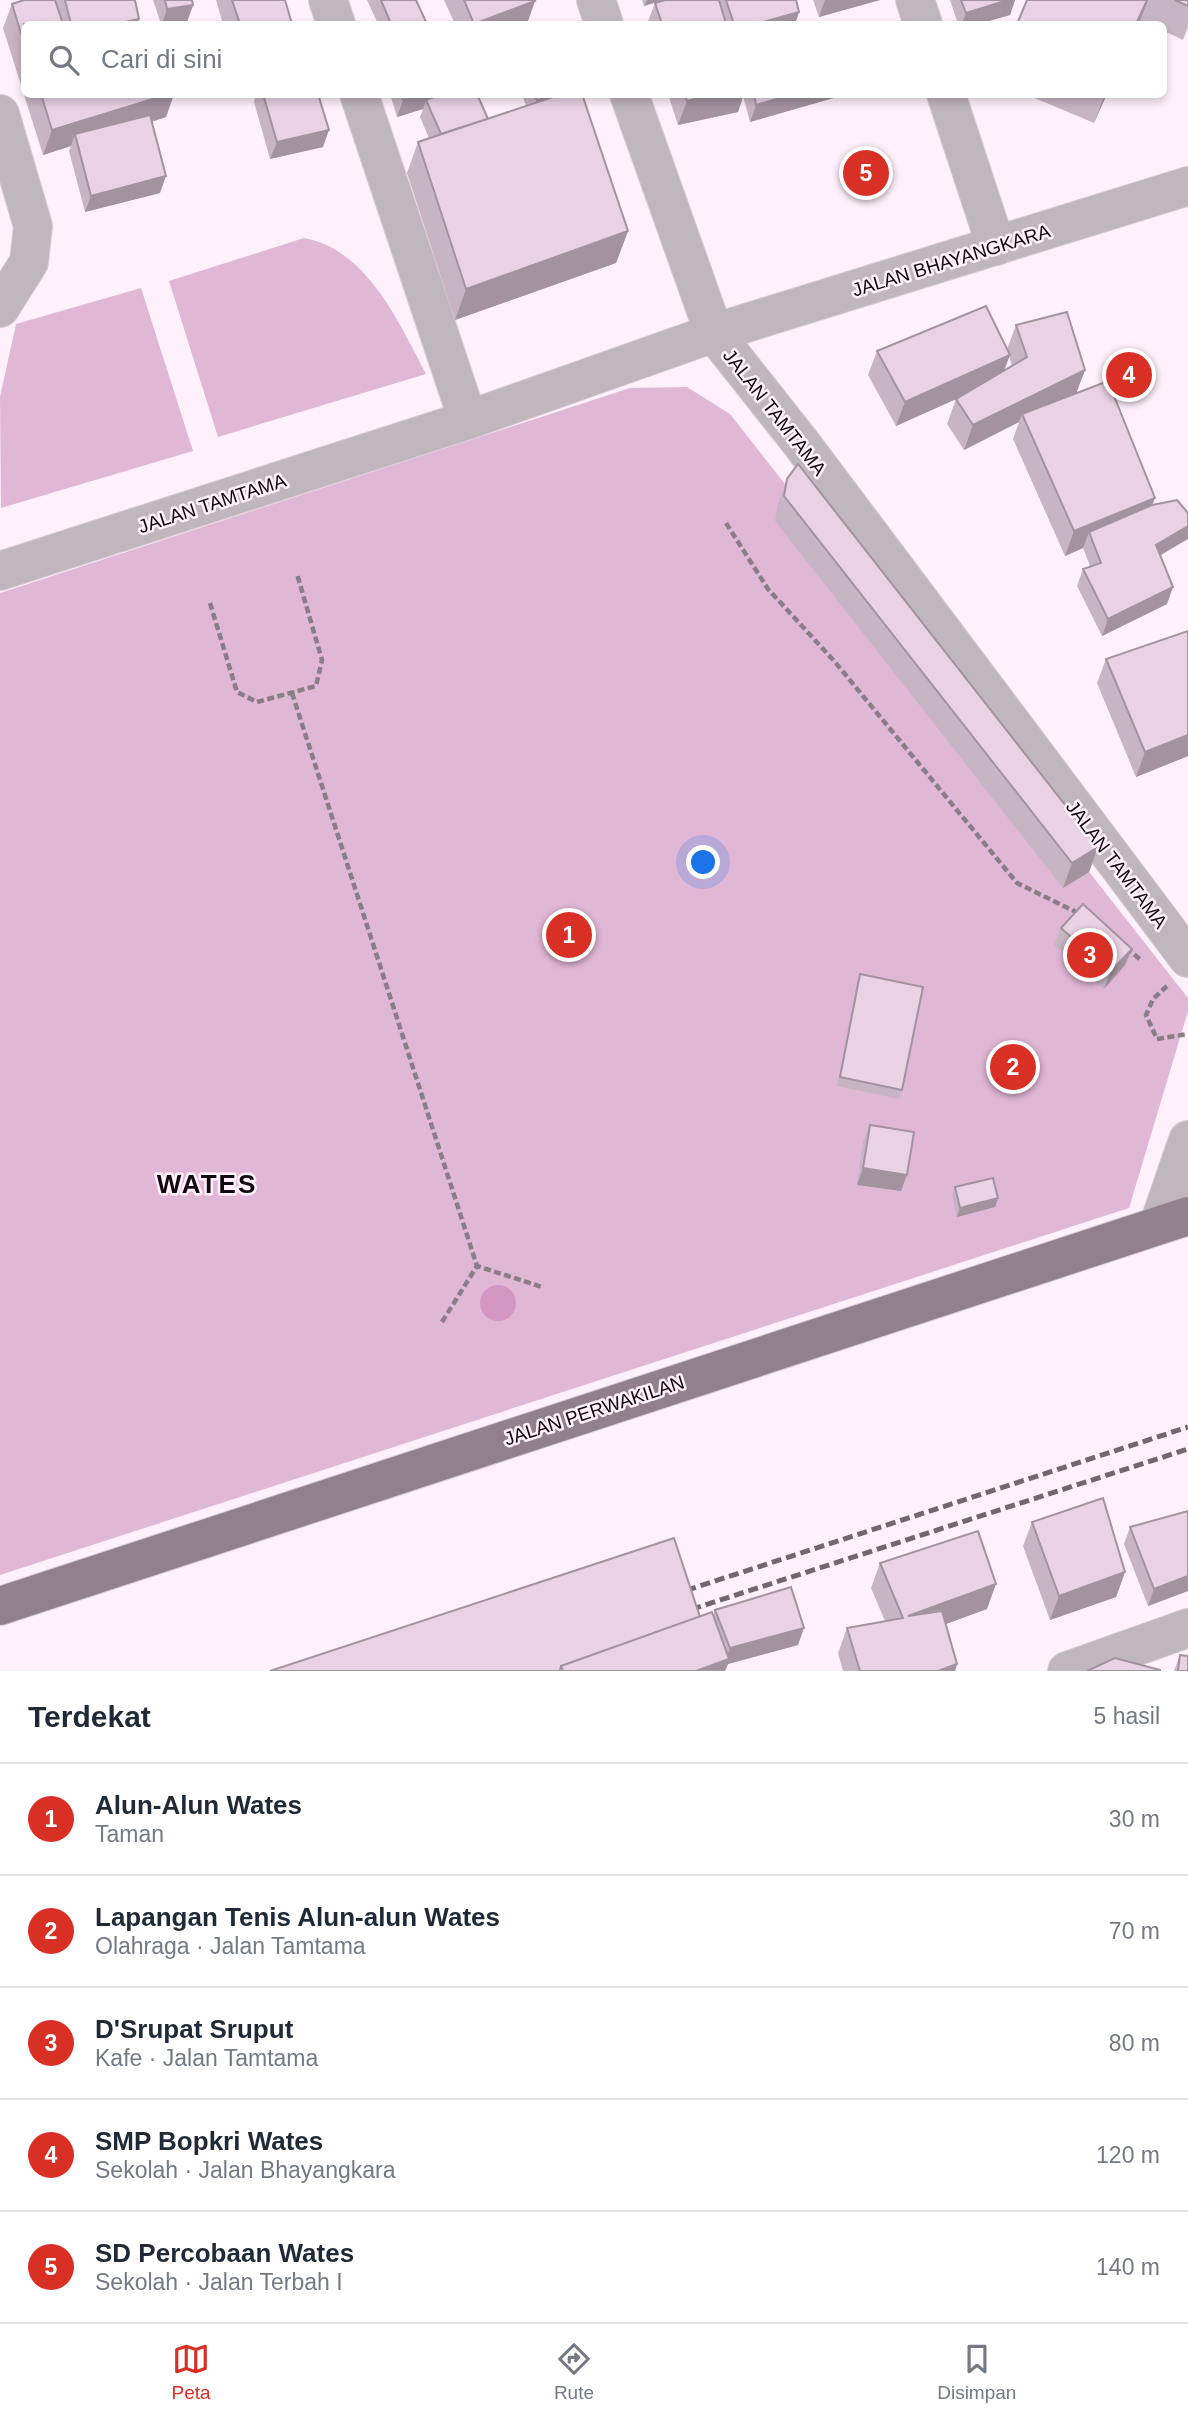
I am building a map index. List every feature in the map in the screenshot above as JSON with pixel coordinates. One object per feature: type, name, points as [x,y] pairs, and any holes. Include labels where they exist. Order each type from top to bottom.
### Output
[{"type":"main road","name":"JALAN PERWAKILAN","points":[[0,1606],[1174,1220]]},
{"type":"street","points":[[328,0],[335,21]]},
{"type":"street","points":[[596,0],[603,21]]},
{"type":"street","points":[[915,0],[922,21]]},
{"type":"street","points":[[360,98],[468,420]]},
{"type":"street","points":[[630,98],[714,333]]},
{"type":"street","points":[[947,98],[996,246]]},
{"type":"street","points":[[0,114],[33,226],[29,262],[0,308]]},
{"type":"street","name":"JALAN BHAYANGKARA","points":[[714,333],[1188,186]]},
{"type":"street","name":"JALAN TAMTAMA","points":[[1,563],[468,420],[714,333],[801,443],[1174,967]]},
{"type":"street","points":[[1174,1220],[1188,1140]]},
{"type":"street","points":[[1067,1671],[1188,1628]]},
{"type":"path","points":[[726,523],[768,589],[835,662],[1017,883],[1088,918]]},
{"type":"path","points":[[210,603],[237,692],[257,702],[316,686],[323,667],[297,574]]},
{"type":"path","points":[[292,693],[477,1266],[442,1322]]},
{"type":"path","points":[[1117,939],[1151,968]]},
{"type":"path","points":[[1174,967],[1169,983],[1153,999],[1146,1015],[1157,1039],[1188,1034]]},
{"type":"path","points":[[477,1266],[542,1287]]},
{"type":"shaded area","points":[[304,238],[326,245],[363,272],[392,311],[426,374],[218,437],[169,281]]},
{"type":"shaded area","points":[[141,288],[193,451],[1,508],[0,397],[16,324]]},
{"type":"shaded area","points":[[687,387],[730,414],[1188,998],[1188,1011],[1129,1208],[0,1575],[0,593],[630,388]]},
{"type":"shaded area","points":[[498,1285],[511,1290],[516,1303],[511,1316],[498,1321],[485,1316],[480,1303],[485,1290]]},
{"type":"building","points":[[24,0],[55,0],[62,21],[21,21],[21,33],[12,4]]},
{"type":"building","points":[[65,0],[135,0],[139,19],[130,21],[70,21]]},
{"type":"building","points":[[165,0],[192,0],[193,5],[167,9]]},
{"type":"building","points":[[232,0],[285,0],[291,21],[239,21]]},
{"type":"building","points":[[381,0],[416,0],[426,21],[390,21]]},
{"type":"building","points":[[464,0],[535,1],[482,21],[473,21]]},
{"type":"building","points":[[665,0],[719,0],[725,21],[661,21],[655,3]]},
{"type":"building","points":[[726,0],[796,0],[799,12],[767,21],[733,21]]},
{"type":"building","points":[[961,0],[1008,0],[966,13]]},
{"type":"building","points":[[1027,0],[1147,0],[1137,21],[1018,21]]},
{"type":"building","points":[[1175,0],[1188,0],[1188,6]]},
{"type":"building","points":[[42,98],[156,98],[52,130]]},
{"type":"building","points":[[264,98],[319,98],[329,130],[277,142]]},
{"type":"building","points":[[479,98],[488,119],[441,134],[426,100]]},
{"type":"building","points":[[550,98],[583,98],[628,231],[466,289],[418,142]]},
{"type":"building","points":[[755,98],[780,98],[756,105]]},
{"type":"building","points":[[150,115],[166,176],[91,196],[75,134]]},
{"type":"building","points":[[986,306],[1010,355],[905,402],[877,351]]},
{"type":"building","points":[[1067,312],[1085,370],[973,425],[956,399],[1027,357],[1016,325]]},
{"type":"building","points":[[1108,381],[1155,498],[1074,531],[1022,414]]},
{"type":"building","points":[[798,464],[1098,847],[1072,863],[784,496],[787,479]]},
{"type":"building","points":[[1177,500],[1188,513],[1188,526],[1156,545],[1173,587],[1108,619],[1083,569],[1101,563],[1089,532],[1152,505]]},
{"type":"building","points":[[1188,631],[1188,735],[1145,752],[1106,659]]},
{"type":"building","points":[[1083,904],[1132,949],[1110,972],[1061,928]]},
{"type":"building","points":[[860,974],[923,987],[902,1090],[840,1077]]},
{"type":"building","points":[[870,1125],[914,1132],[907,1175],[863,1168]]},
{"type":"building","points":[[993,1178],[998,1198],[960,1208],[955,1187]]},
{"type":"building","points":[[1103,1498],[1125,1572],[1059,1596],[1032,1522]]},
{"type":"building","points":[[1188,1511],[1188,1576],[1154,1589],[1130,1527]]},
{"type":"building","points":[[978,1531],[996,1584],[908,1616],[942,1611],[957,1664],[938,1671],[860,1671],[847,1628],[903,1618],[880,1563]]},
{"type":"building","points":[[674,1538],[700,1617],[561,1666],[560,1671],[270,1671]]},
{"type":"building","points":[[791,1587],[804,1628],[730,1648],[715,1610]]},
{"type":"building","points":[[712,1612],[729,1659],[696,1671],[563,1671],[561,1666]]},
{"type":"building","points":[[1180,1655],[1188,1656],[1188,1671],[1178,1671]]},
{"type":"building","points":[[1115,1658],[1160,1670],[1160,1671],[1087,1671]]},
{"type":"railway","points":[[672,1595],[1188,1427]]},
{"type":"railway","points":[[677,1614],[1188,1449]]},
{"type":"place","name":"SD Percobaan Wates","points":[[866,173]]},
{"type":"place","name":"SMP Bopkri Wates","points":[[1129,375]]},
{"type":"place","name":"Alun-Alun Wates","points":[[569,935]]},
{"type":"place","name":"D'Srupat Sruput","points":[[1090,955]]},
{"type":"place","name":"Lapangan Tenis Alun-alun Wates","points":[[1013,1067]]},
{"type":"district","name":"WATES","points":[[207,1184]]}]
